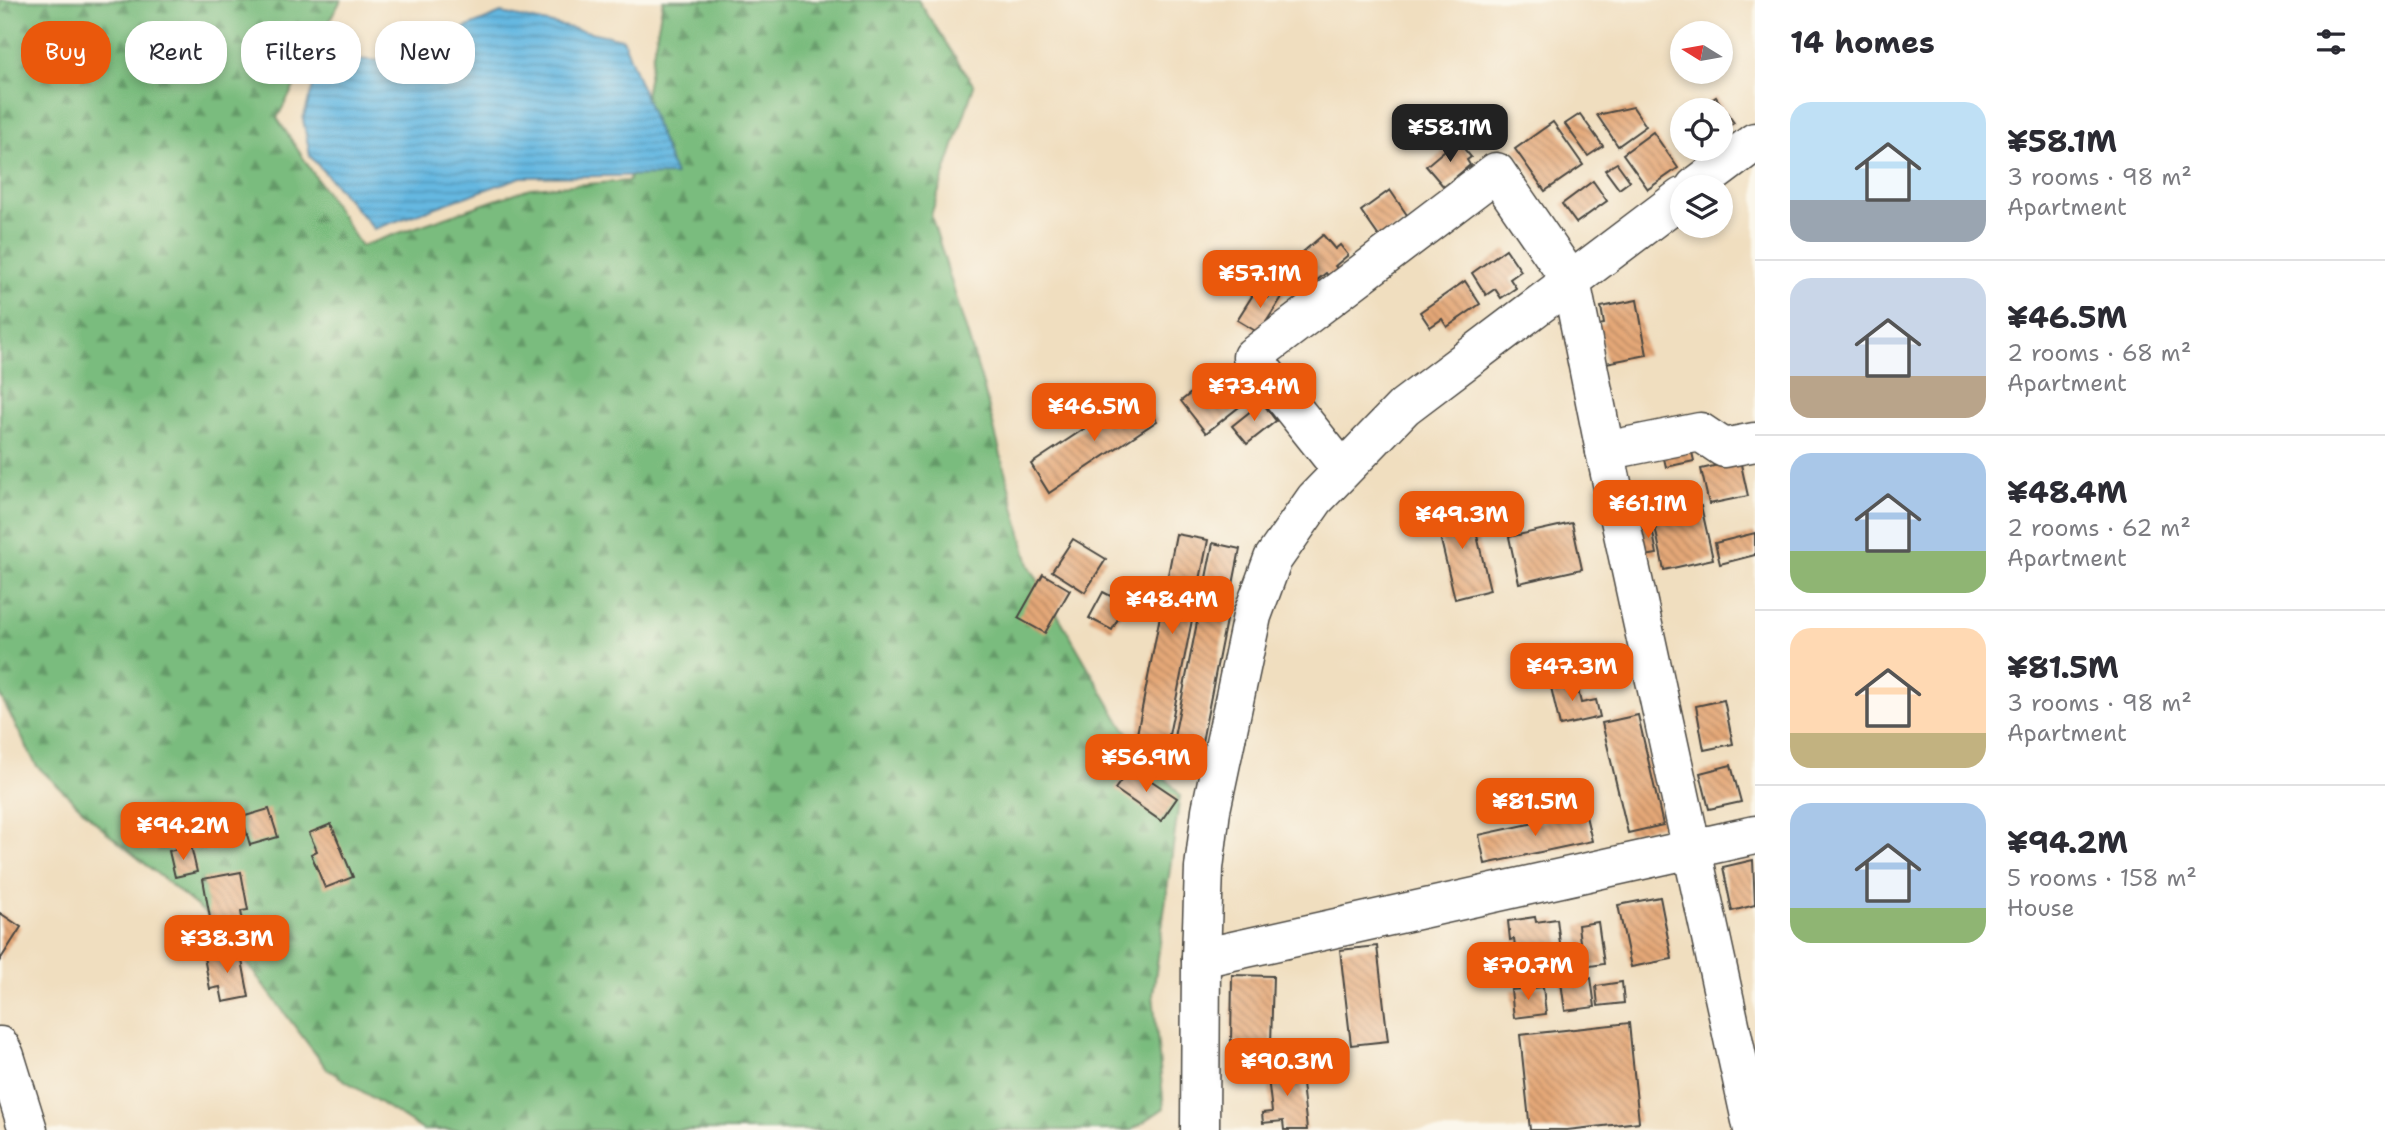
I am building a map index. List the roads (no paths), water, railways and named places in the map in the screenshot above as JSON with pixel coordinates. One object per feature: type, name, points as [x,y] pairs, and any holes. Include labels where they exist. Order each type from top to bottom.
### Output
[{"type":"street","points":[[1711,175],[1755,142]]},
{"type":"street","points":[[1342,470],[1252,357],[1496,172],[1570,281],[1753,1130]]},
{"type":"street","points":[[1200,1130],[1204,868],[1211,810],[1252,616],[1273,559],[1315,499],[1404,407],[1670,206]]},
{"type":"street","points":[[1605,451],[1700,432],[1724,448],[1755,442]]},
{"type":"street","points":[[1201,958],[1755,835]]},
{"type":"street","points":[[0,1046],[28,1130]]},
{"type":"water","points":[[501,13],[623,39],[675,175],[521,177],[374,229],[310,156],[303,119],[314,84],[361,84],[361,59],[375,60],[375,84],[475,84],[475,24]]}]
